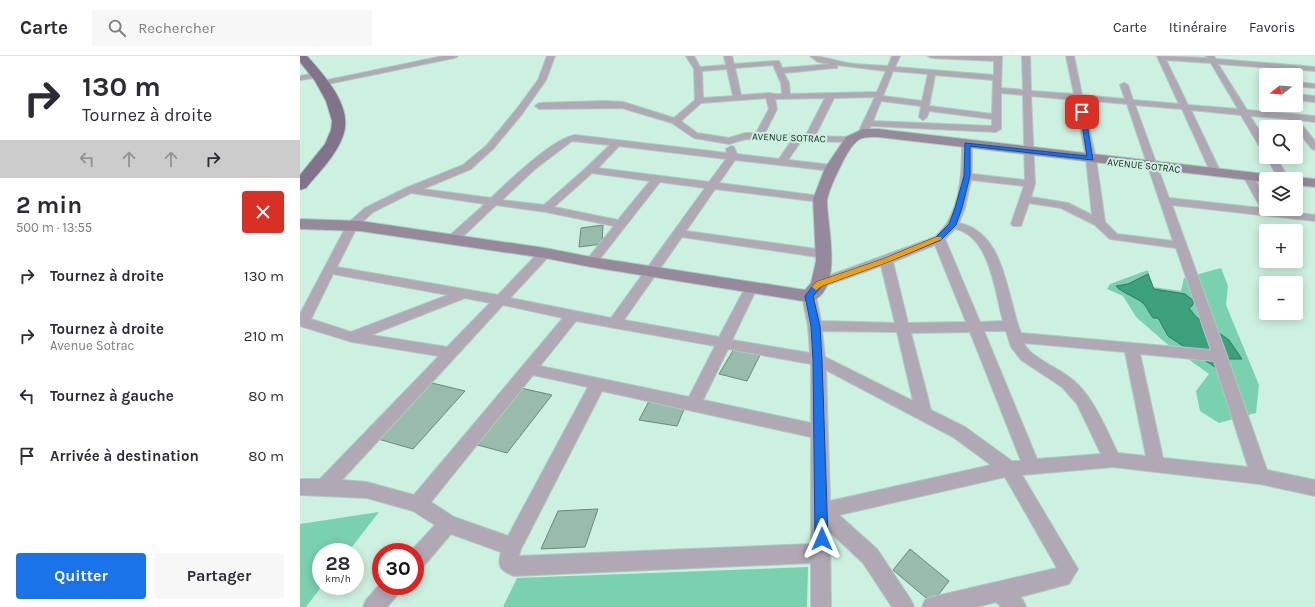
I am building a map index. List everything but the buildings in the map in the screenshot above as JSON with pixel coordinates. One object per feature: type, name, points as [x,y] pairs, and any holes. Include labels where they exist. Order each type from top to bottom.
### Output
[{"type":"main road","points":[[300,185],[332,145],[339,130],[338,116],[320,79],[301,56]]},
{"type":"street","points":[[300,78],[320,79],[454,56]]},
{"type":"street","points":[[451,353],[352,337],[302,321],[352,225],[369,210],[435,179],[460,171],[467,167],[490,147],[540,84],[551,56]]},
{"type":"street","points":[[690,56],[698,69],[699,101]]},
{"type":"street","points":[[728,56],[738,98]]},
{"type":"street","points":[[814,56],[821,60],[848,65]]},
{"type":"street","points":[[821,607],[822,511],[818,360],[814,290],[824,261],[820,199],[832,168],[860,132],[879,96],[896,56]]},
{"type":"street","points":[[860,132],[921,125],[996,129],[998,58],[932,56]]},
{"type":"street","points":[[1017,224],[1030,184],[1026,56]]},
{"type":"street","points":[[1070,56],[1091,159],[1099,223]]},
{"type":"street","points":[[1216,173],[1161,56],[1212,58],[1261,65],[1314,70]]},
{"type":"street","points":[[1254,56],[1263,68]]},
{"type":"street","points":[[1212,58],[1259,137]]},
{"type":"street","points":[[698,69],[776,63],[848,65],[998,78]]},
{"type":"street","points":[[776,63],[785,83],[786,96]]},
{"type":"street","points":[[921,125],[932,72]]},
{"type":"street","points":[[1124,85],[1182,245],[1260,476]]},
{"type":"street","points":[[1303,85],[1315,86]]},
{"type":"street","points":[[997,90],[1315,119]]},
{"type":"street","points":[[675,121],[699,101],[770,95],[770,97],[831,95],[879,96],[925,106],[996,117]]},
{"type":"street","points":[[810,137],[831,95]]},
{"type":"street","points":[[759,136],[773,109],[770,97]]},
{"type":"street","points":[[1303,98],[1315,99]]},
{"type":"street","points":[[539,106],[605,104],[623,105],[675,121],[694,135]]},
{"type":"street","points":[[1299,112],[1304,118]]},
{"type":"street","points":[[1290,116],[1315,147]]},
{"type":"street","name":"AVENUE SOTRAC","points":[[729,141],[745,136],[810,137],[860,132],[878,133],[1029,152],[1259,177]]},
{"type":"street","points":[[615,323],[733,156],[729,141],[694,135],[652,146]]},
{"type":"street","points":[[782,162],[799,137]]},
{"type":"street","points":[[452,240],[531,167],[569,139],[575,138],[618,142],[832,168]]},
{"type":"street","points":[[546,209],[590,170],[618,142]]},
{"type":"street","points":[[300,224],[352,225],[544,253],[751,288],[814,290],[939,239],[952,225],[959,208],[967,176],[967,144]]},
{"type":"street","points":[[590,170],[820,199]]},
{"type":"street","points":[[967,176],[1030,184]]},
{"type":"street","points":[[1248,176],[1259,196]]},
{"type":"street","points":[[591,262],[657,179]]},
{"type":"street","points":[[1303,182],[1315,183]]},
{"type":"street","points":[[410,190],[546,209],[621,224]]},
{"type":"street","points":[[1025,199],[1064,205],[1099,223],[1114,236],[1182,245]]},
{"type":"street","points":[[1166,201],[1259,211]]},
{"type":"street","points":[[1299,216],[1315,218]]},
{"type":"street","points":[[952,225],[970,230],[978,236],[986,247],[996,267],[1018,347],[1026,356],[1067,383],[1083,400],[1113,460]]},
{"type":"street","points":[[679,233],[824,254]]},
{"type":"street","points":[[939,239],[1031,466]]},
{"type":"street","points":[[324,486],[544,253]]},
{"type":"street","points":[[886,260],[924,414]]},
{"type":"street","points":[[329,269],[500,300],[573,316],[818,360],[959,432],[1009,469],[1068,569],[1062,577],[932,607]]},
{"type":"street","points":[[693,404],[751,288]]},
{"type":"street","points":[[352,337],[464,294]]},
{"type":"street","points":[[418,504],[573,316]]},
{"type":"street","points":[[815,326],[870,326],[902,328],[975,326],[1131,348],[1220,356]]},
{"type":"street","points":[[1131,348],[1156,464]]},
{"type":"street","points":[[530,369],[820,432]]},
{"type":"street","points":[[598,384],[512,547],[508,562],[514,566],[822,553]]},
{"type":"street","points":[[822,511],[1009,469],[1113,460],[1260,476],[1315,488]]},
{"type":"street","points":[[300,487],[324,486],[367,490],[418,504],[448,524],[512,547]]},
{"type":"street","points":[[822,511],[870,556],[904,607]]},
{"type":"street","points":[[424,551],[448,524]]},
{"type":"street","points":[[999,591],[1016,607]]},
{"type":"street","points":[[373,607],[384,595]]},
{"type":"shaded area","points":[[1221,268],[1228,286],[1226,305],[1259,385],[1256,413],[1219,423],[1200,411],[1196,391],[1209,374],[1167,344],[1136,317],[1123,296],[1107,289],[1110,284],[1148,270],[1153,287],[1181,291],[1184,278]]},
{"type":"shaded area","points":[[1148,274],[1154,289],[1185,294],[1194,301],[1192,306],[1189,308],[1196,317],[1229,340],[1242,359],[1229,359],[1230,370],[1221,371],[1168,336],[1158,318],[1153,318],[1144,304],[1116,286],[1128,284]]},
{"type":"shaded area","points":[[379,512],[355,543],[312,543],[312,595],[315,595],[306,607],[300,607],[300,524]]},
{"type":"shaded area","points":[[808,567],[807,607],[503,607],[517,578]]},
{"type":"slow traffic","points":[[816,287],[819,284],[939,239]]},
{"type":"route","points":[[822,539],[818,360],[815,326],[809,296],[819,284],[939,239],[952,225],[959,208],[967,176],[967,144],[1091,159],[1082,112]]}]
